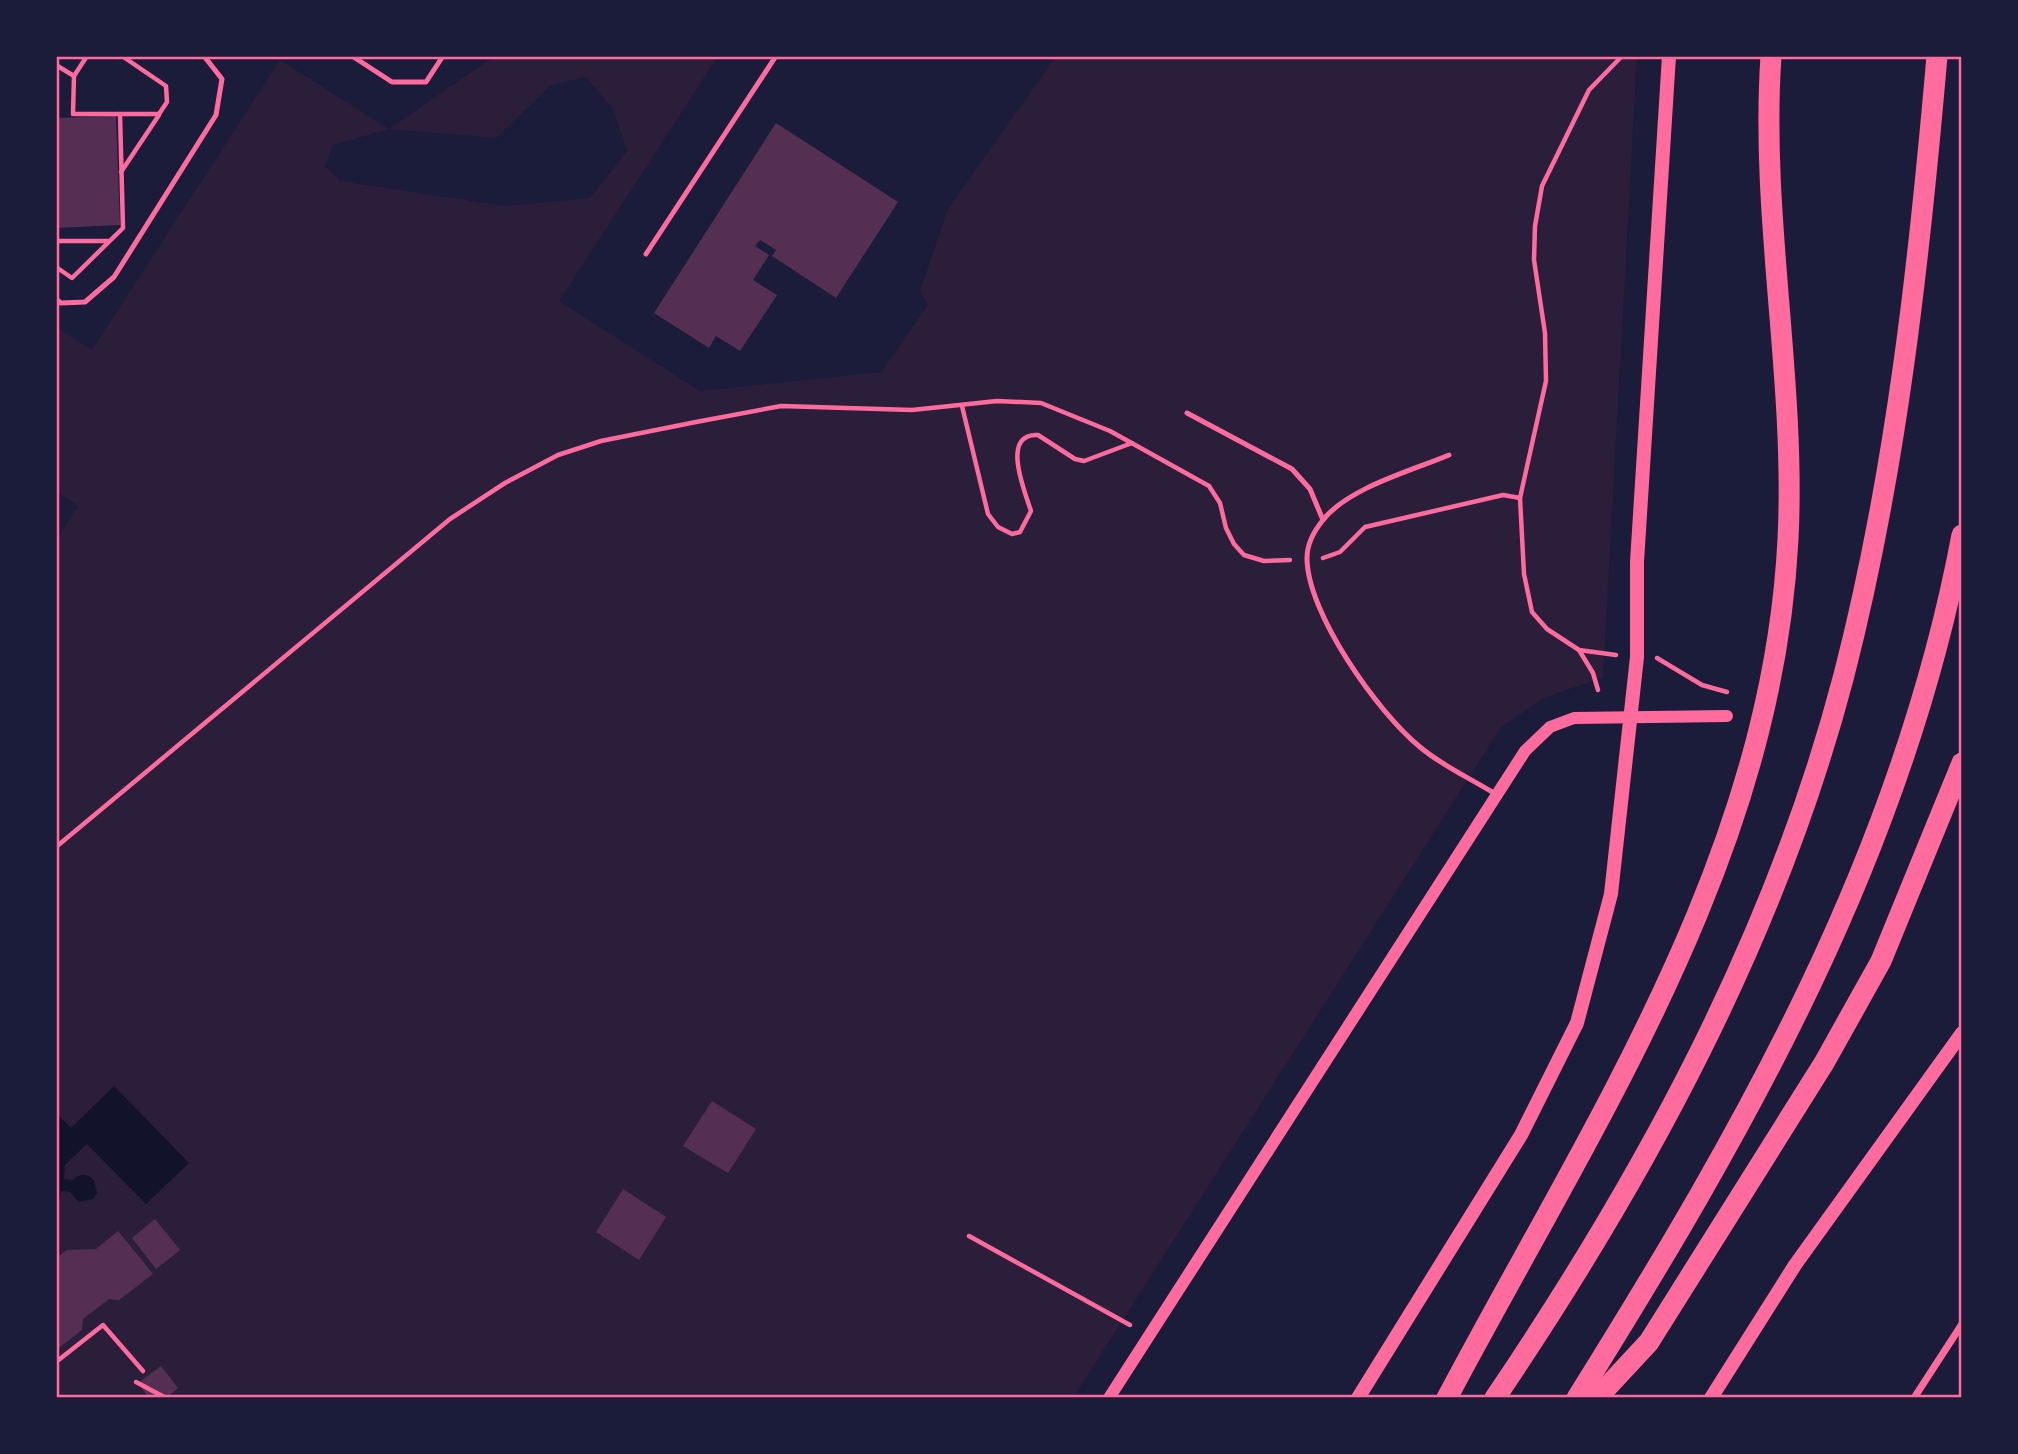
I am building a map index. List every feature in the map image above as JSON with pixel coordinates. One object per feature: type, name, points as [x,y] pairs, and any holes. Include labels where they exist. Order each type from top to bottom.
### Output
[{"type":"highway","points":[[1447,1398],[1645,1035],[1711,880],[1761,724],[1776,653],[1788,543],[1790,473],[1769,182],[1767,109],[1770,56]]},
{"type":"highway","points":[[1495,1398],[1596,1238],[1690,1073],[1742,966],[1787,853],[1843,677],[1868,571],[1894,434],[1926,177],[1937,56]]},
{"type":"highway","points":[[1577,1398],[1712,1179],[1825,958],[1855,890],[1908,742],[1931,665],[1962,535]]},
{"type":"highway","points":[[1597,1398],[1649,1342],[1824,1063],[1881,961],[1962,763]]},
{"type":"main road","points":[[1358,1398],[1521,1135],[1577,1023],[1611,894],[1633,715],[1637,657],[1638,534],[1669,56]]},
{"type":"main road","points":[[1711,1398],[1795,1265],[1962,1033]]},
{"type":"street","points":[[1109,1398],[1525,751],[1550,727],[1574,718],[1633,715],[1727,716]]},
{"type":"street","points":[[1914,1398],[1962,1324]]},
{"type":"lane","points":[[56,299],[61,303],[85,302],[114,276],[216,115],[222,79],[204,56]]},
{"type":"lane","points":[[352,56],[392,82],[426,82],[443,56]]},
{"type":"lane","points":[[646,254],[776,56]]},
{"type":"lane","points":[[1187,413],[1292,469],[1310,489],[1323,520]]},
{"type":"lane","points":[[1449,455],[1340,501],[1310,539],[1307,559],[1317,602],[1350,664],[1387,713],[1420,747],[1497,795]]},
{"type":"path","points":[[87,56],[74,76],[73,114],[159,114]]},
{"type":"path","points":[[121,56],[166,86],[167,102],[121,173]]},
{"type":"path","points":[[1598,690],[1590,666],[1579,650],[1547,629],[1532,612],[1524,574],[1520,498],[1546,381],[1545,333],[1534,260],[1535,226],[1542,186],[1589,90],[1622,56]]},
{"type":"path","points":[[56,65],[74,76]]},
{"type":"path","points":[[56,267],[72,278],[122,228],[120,114]]},
{"type":"path","points":[[56,241],[109,241]]},
{"type":"path","points":[[56,846],[450,519],[505,483],[558,455],[601,441],[781,406],[912,410],[997,401],[1041,403],[1073,413],[1209,486],[1220,503],[1226,528],[1234,544],[1244,555],[1264,561],[1288,560]]},
{"type":"path","points":[[962,406],[988,514],[998,527],[1012,534],[1020,532],[1031,511],[1016,458],[1017,446],[1024,438],[1038,435],[1075,459],[1084,461],[1132,443]]},
{"type":"path","points":[[1325,558],[1340,552],[1364,527],[1503,495],[1520,498]]},
{"type":"path","points":[[1579,650],[1617,655]]},
{"type":"path","points":[[1657,659],[1702,685],[1735,694]]},
{"type":"path","points":[[969,1236],[1130,1325]]},
{"type":"path","points":[[56,1362],[103,1325],[144,1371]]},
{"type":"path","points":[[136,1382],[166,1398]]},
{"type":"shaded area","points":[[495,56],[718,56],[559,301],[700,391],[881,372],[928,305],[920,291],[948,209],[1056,56],[1637,56],[1603,677],[1544,698],[1501,727],[1073,1398],[56,1398],[56,541],[78,506],[56,491],[56,327],[92,350],[280,60],[389,129]],"holes":[[[586,77],[613,109],[627,151],[590,198],[505,206],[340,181],[325,166],[333,145],[389,129],[496,138],[551,85]]]},
{"type":"shaded area","points":[[114,1086],[189,1163],[146,1204],[87,1144],[65,1165],[64,1179],[89,1176],[94,1180],[97,1193],[93,1199],[79,1202],[70,1192],[61,1191],[56,1215],[56,1113],[71,1128]]},
{"type":"building","points":[[116,116],[120,225],[56,228],[56,118]]},
{"type":"building","points":[[776,123],[898,202],[836,298],[772,256],[776,250],[760,240],[755,246],[769,255],[753,280],[777,295],[740,351],[716,336],[709,348],[654,313]]},
{"type":"building","points":[[712,1101],[756,1129],[728,1173],[683,1146]]},
{"type":"building","points":[[623,1189],[666,1217],[639,1260],[596,1232]]},
{"type":"building","points":[[155,1219],[180,1250],[156,1269],[132,1238]]},
{"type":"building","points":[[118,1231],[153,1274],[119,1300],[109,1299],[83,1319],[82,1330],[56,1350],[56,1258],[67,1250],[96,1249]]},
{"type":"building","points":[[161,1366],[178,1388],[166,1398],[149,1398],[138,1383]]}]
